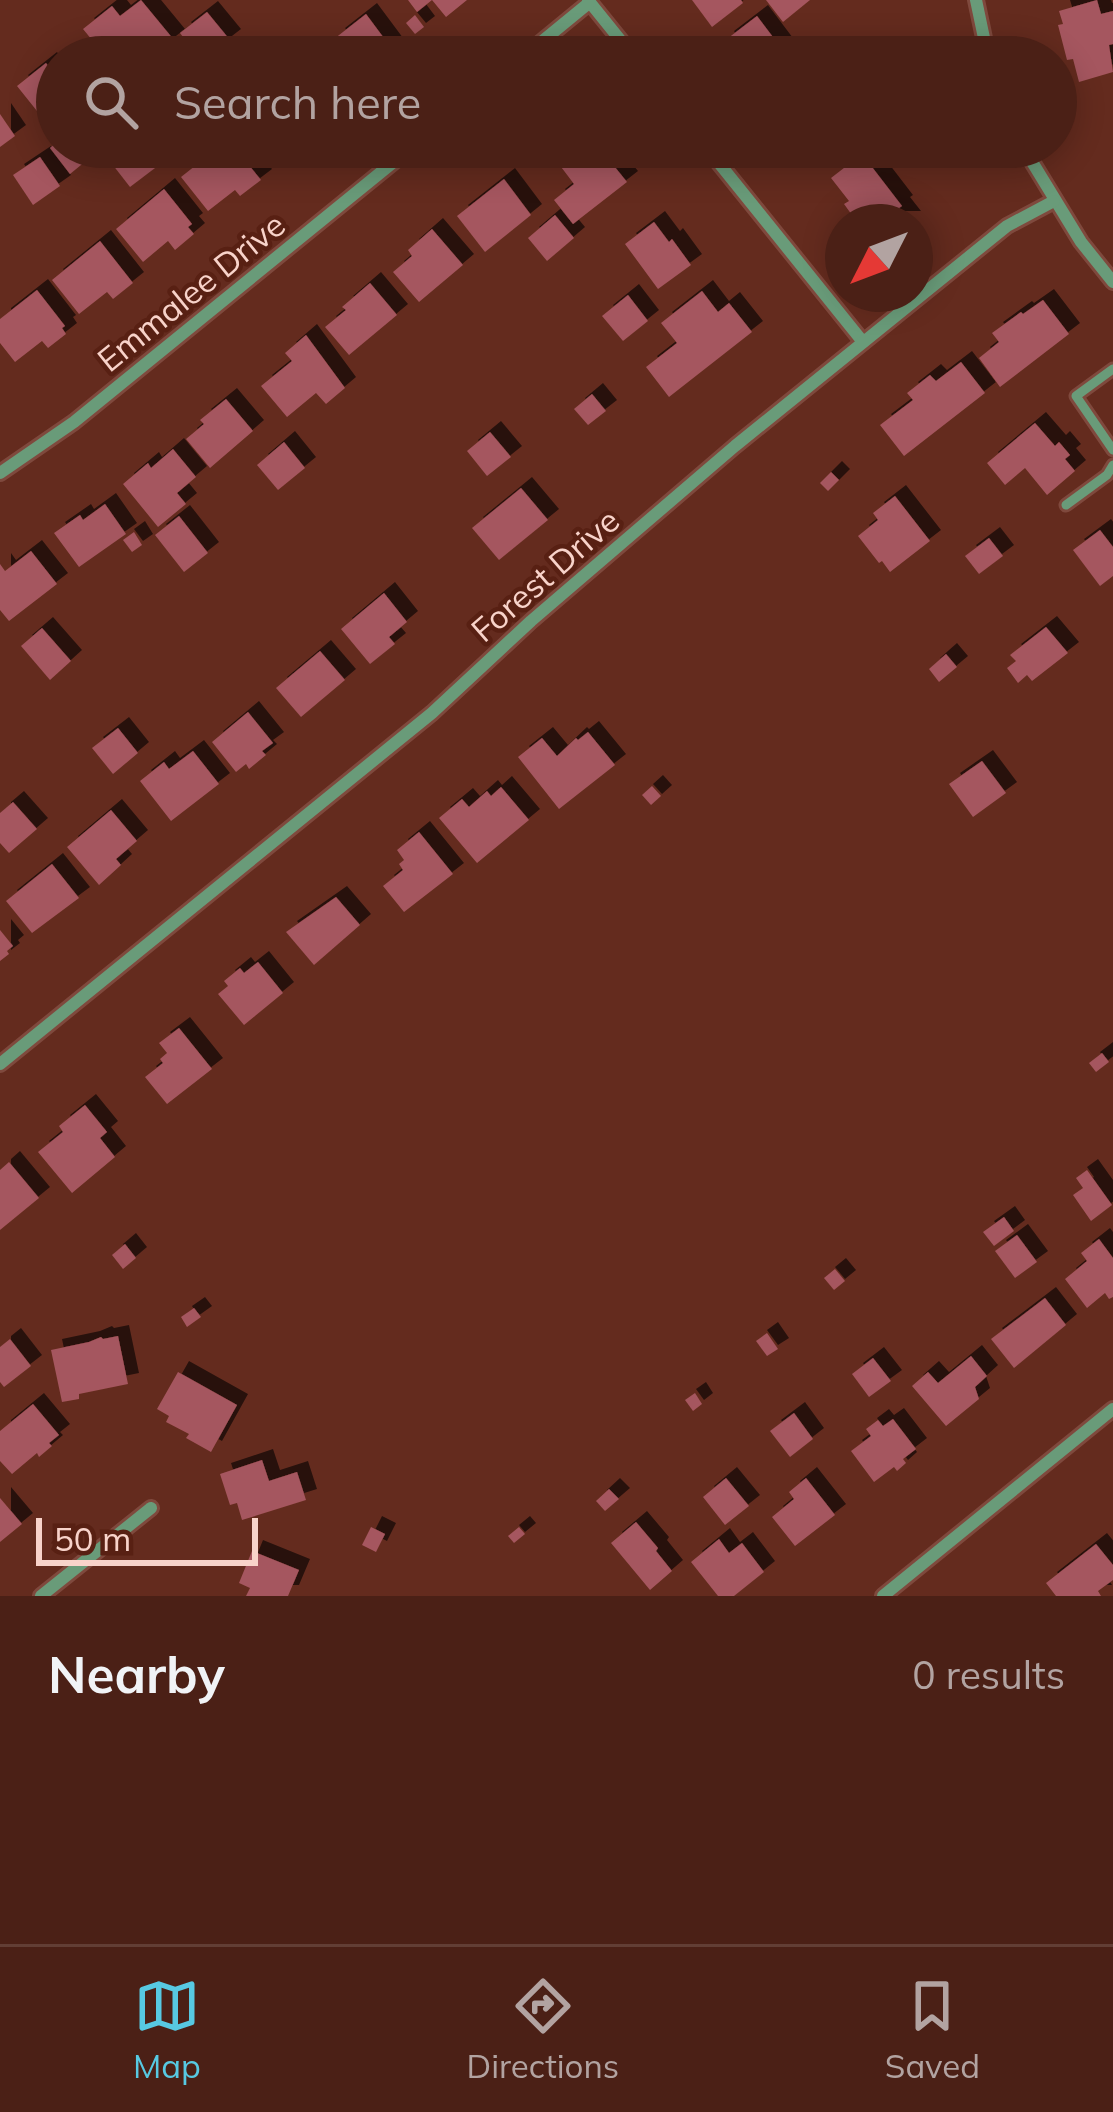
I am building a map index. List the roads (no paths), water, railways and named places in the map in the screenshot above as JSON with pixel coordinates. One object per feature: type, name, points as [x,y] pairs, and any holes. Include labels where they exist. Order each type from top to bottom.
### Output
[{"type":"street","points":[[976,0],[984,36]]},
{"type":"street","points":[[548,36],[590,1],[618,36]]},
{"type":"street","name":"Emmalee Drive","points":[[0,473],[74,422],[386,168]]},
{"type":"street","points":[[723,168],[863,342]]},
{"type":"street","points":[[1036,168],[1081,242],[1113,282]]},
{"type":"street","name":"Forest Drive","points":[[0,1064],[432,713],[735,446],[1007,226],[1054,201]]},
{"type":"street","points":[[883,1596],[1113,1409]]},
{"type":"street","points":[[41,1596],[151,1508]]},
{"type":"lane","points":[[1113,369],[1076,396],[1113,450]]},
{"type":"lane","points":[[1066,505],[1107,475],[1113,465]]}]
